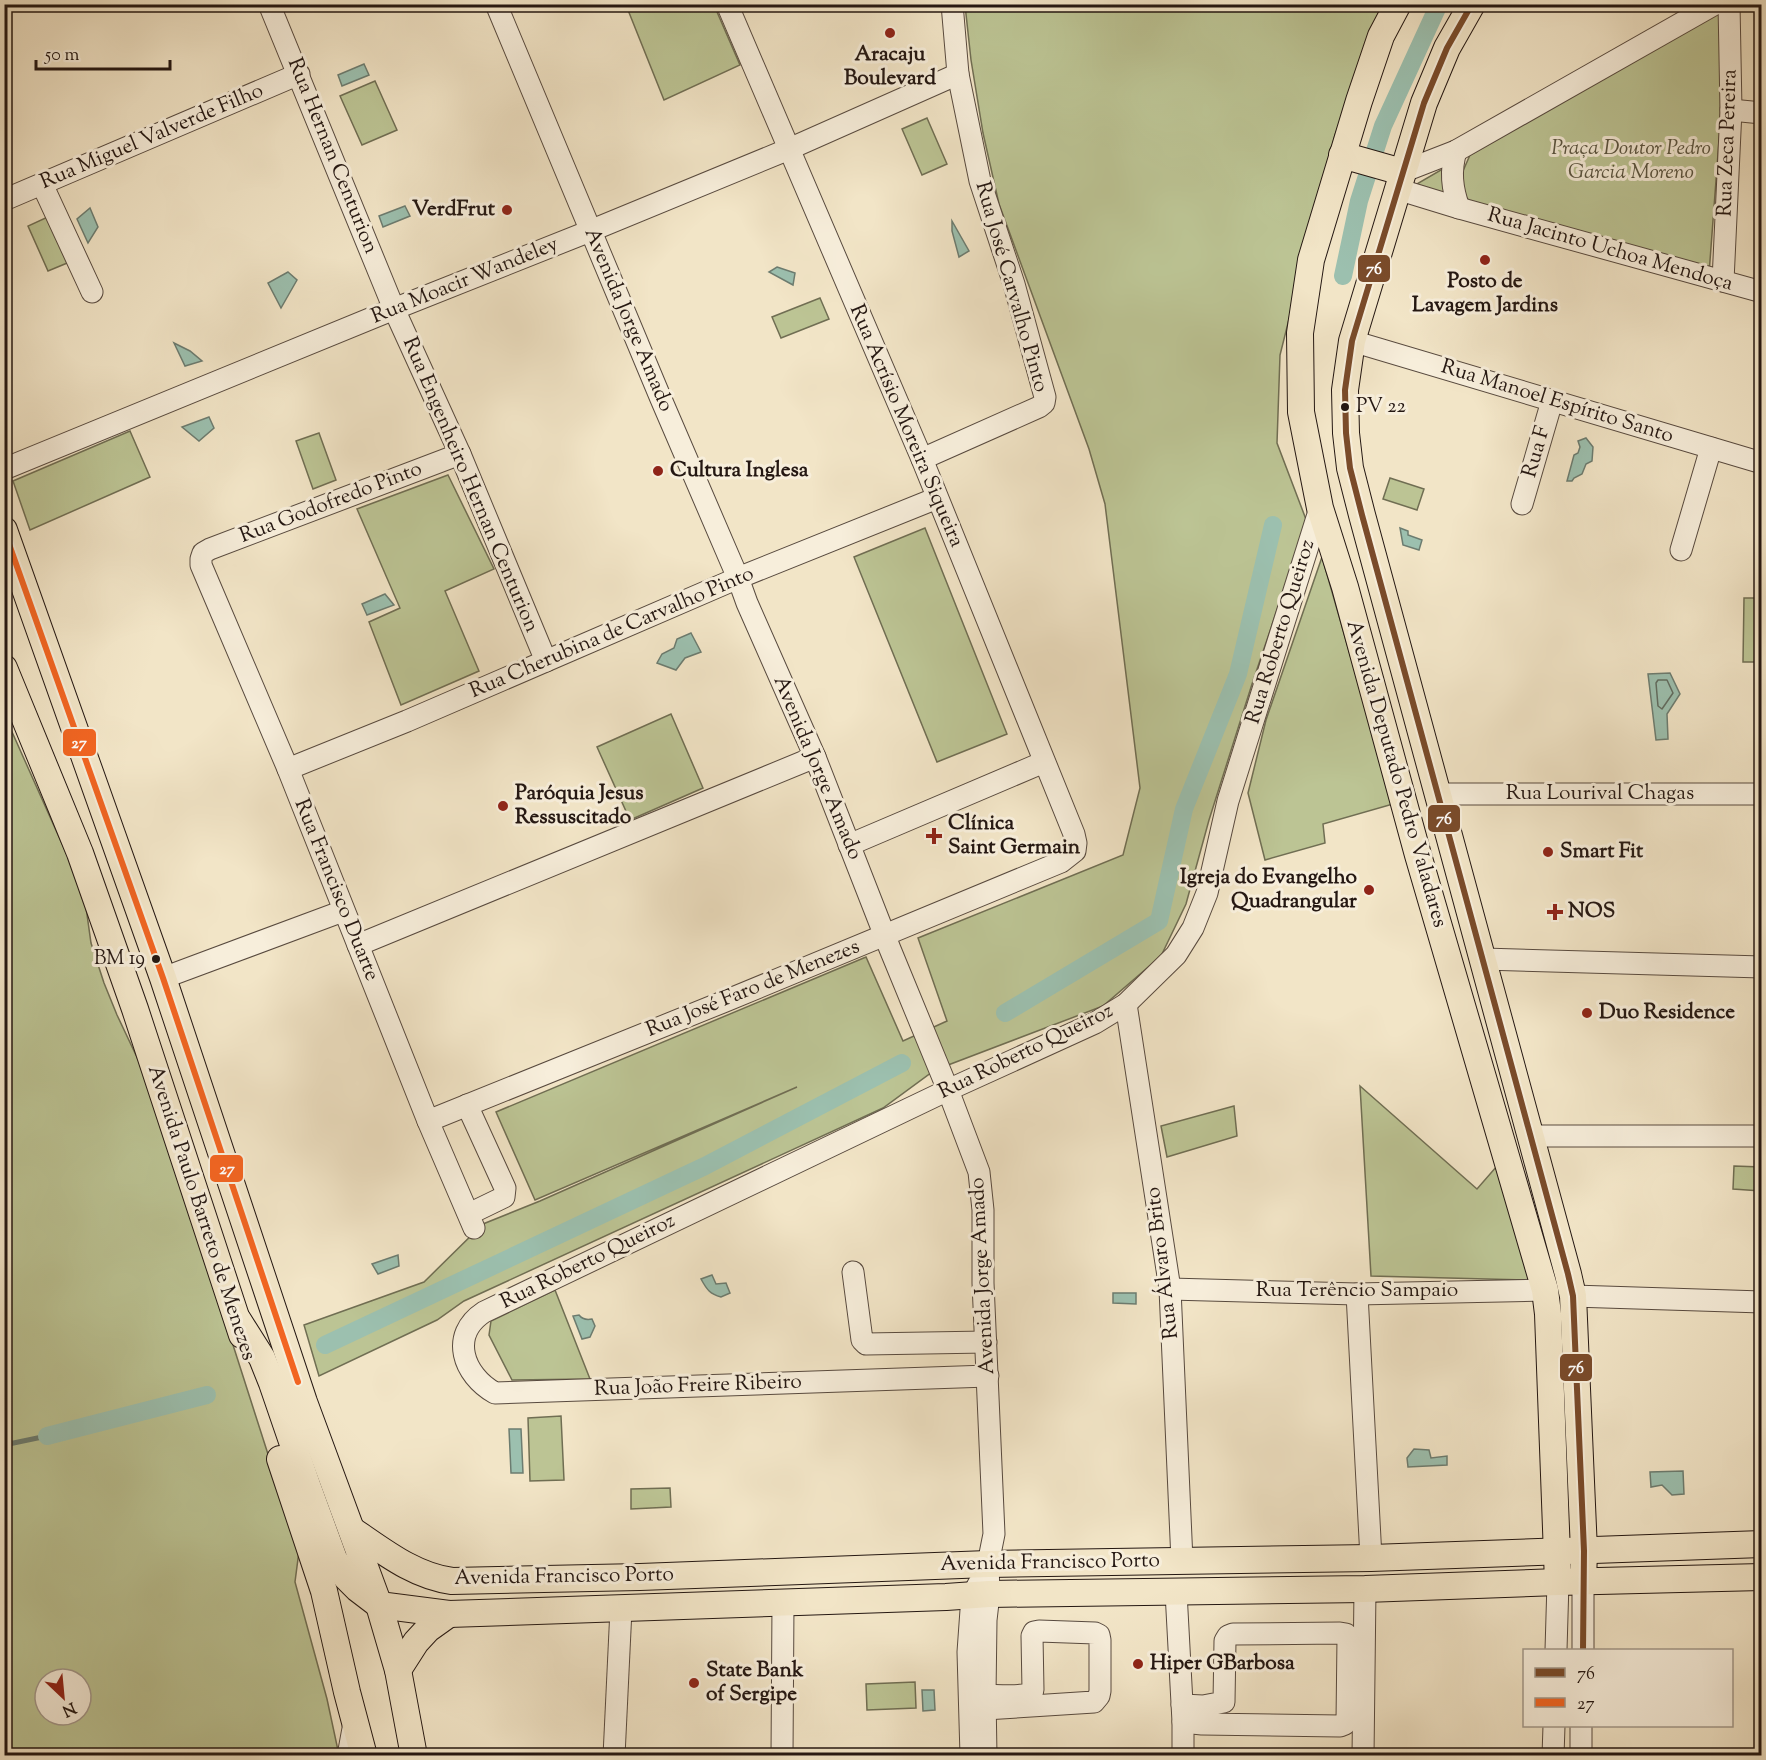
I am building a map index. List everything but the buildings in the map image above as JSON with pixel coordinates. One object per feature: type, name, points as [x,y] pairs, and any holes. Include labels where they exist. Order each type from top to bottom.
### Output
[{"type":"main road","name":"Avenida Deputado Pedro Valadares","points":[[1398,4],[1382,36],[1359,101],[1350,158],[1311,261],[1300,333],[1301,412],[1320,508],[1345,587],[1418,855],[1545,1290],[1548,1314],[1556,1551],[1571,1581]]},
{"type":"main road","name":"Avenida Deputado Pedro Valadares","points":[[1472,4],[1447,48],[1396,176],[1352,341],[1345,390],[1346,433],[1350,468],[1573,1296],[1584,1551],[1571,1581]]},
{"type":"main road","points":[[1350,158],[1396,176]]},
{"type":"main road","name":"Avenida Paulo Barreto de Menezes","points":[[4,530],[51,657],[163,978],[304,1402],[379,1605],[398,1670],[414,1755]]},
{"type":"main road","name":"Avenida Paulo Barreto de Menezes","points":[[6,668],[81,853],[238,1320],[291,1495],[324,1591],[364,1755]]},
{"type":"main road","points":[[1386,741],[1397,746],[1405,745],[1422,735]]},
{"type":"main road","points":[[1418,855],[1437,845],[1445,845],[1454,850]]},
{"type":"main road","points":[[238,1320],[262,1358],[334,1559],[346,1577],[379,1605]]},
{"type":"main road","name":"Avenida Francisco Porto","points":[[352,1530],[402,1563],[426,1575],[452,1581],[988,1564],[1371,1558],[1761,1544]]},
{"type":"main road","name":"Avenida Francisco Porto","points":[[379,1605],[449,1614],[980,1595],[1365,1589],[1761,1577]]},
{"type":"main road","points":[[398,1670],[416,1642],[428,1629],[449,1614]]},
{"type":"street","name":"Rua Hernan Centurion","points":[[269,4],[394,309]]},
{"type":"street","name":"Avenida Jorge Amado","points":[[496,4],[747,603],[814,757],[979,1172],[994,1534],[980,1595]]},
{"type":"street","name":"Rua Acrísio Moreira Siqueira","points":[[727,4],[922,459],[1074,834],[1075,851]]},
{"type":"street","name":"Rua José Carvalho Pinto","points":[[939,4],[954,39]]},
{"type":"street","name":"Rua José Carvalho Pinto","points":[[922,459],[1039,407],[1044,403],[1045,397],[1014,284],[980,181],[958,74],[952,4]]},
{"type":"street","points":[[1396,176],[1456,151],[1715,4]]},
{"type":"street","name":"Rua Zeca Pereira","points":[[1723,281],[1731,110],[1729,4]]},
{"type":"street","name":"Rua Miguel Valverde Filho","points":[[4,200],[299,74]]},
{"type":"street","name":"Rua Moacir Wandeley","points":[[4,469],[789,149],[958,74]]},
{"type":"street","points":[[1731,110],[1761,113]]},
{"type":"street","points":[[1456,151],[1452,164],[1452,178],[1459,208]]},
{"type":"street","name":"Rua Jacinto Uchoa Mendoça","points":[[1396,176],[1459,208],[1761,292]]},
{"type":"street","points":[[42,184],[92,292]]},
{"type":"street","name":"Rua Engenheiro Hernan Centurion","points":[[394,309],[460,454],[546,661]]},
{"type":"street","name":"Rua Manoel Espírito Santo","points":[[1352,341],[1761,463]]},
{"type":"street","name":"Rua F","points":[[1522,504],[1552,400]]},
{"type":"street","points":[[1681,550],[1711,448]]},
{"type":"street","name":"Rua Godofredo Pinto","points":[[203,553],[460,454]]},
{"type":"street","name":"Rua Cherubina de Carvalho Pinto","points":[[288,769],[407,721],[738,578],[937,498]]},
{"type":"street","name":"Rua Roberto Queiroz","points":[[472,1321],[484,1312],[948,1090],[1095,1023],[1126,1004],[1176,955],[1193,928],[1207,892],[1228,801],[1320,508]]},
{"type":"street","name":"Rua Francisco Duarte","points":[[203,553],[201,565],[288,769],[428,1121],[471,1221],[504,1197],[506,1193],[467,1105]]},
{"type":"street","points":[[358,945],[814,757]]},
{"type":"street","points":[[849,845],[1044,762]]},
{"type":"street","name":"Rua Lourival Chagas","points":[[1438,794],[1761,794]]},
{"type":"street","name":"Rua José Faro de Menezes","points":[[428,1121],[1061,862],[1075,851]]},
{"type":"street","points":[[163,978],[343,911]]},
{"type":"street","points":[[1483,960],[1761,967]]},
{"type":"street","name":"Rua Álvaro Brito","points":[[1126,1004],[1170,1289],[1182,1561]]},
{"type":"street","points":[[1530,1136],[1761,1136]]},
{"type":"street","points":[[853,1272],[862,1340],[866,1344],[986,1341]]},
{"type":"street","name":"Rua Terêncio Sampaio","points":[[1170,1289],[1357,1294],[1545,1290]]},
{"type":"street","points":[[1357,1294],[1371,1558]]},
{"type":"street","points":[[1573,1296],[1761,1302]]},
{"type":"street","name":"Rua João Freire Ribeiro","points":[[472,1321],[465,1335],[463,1348],[467,1365],[484,1387],[495,1393],[988,1376]]},
{"type":"street","points":[[1556,1649],[1571,1581]]},
{"type":"street","points":[[1571,1581],[1583,1649]]},
{"type":"street","points":[[1363,1755],[1365,1589]]},
{"type":"street","points":[[1176,1592],[1183,1713],[1183,1755]]},
{"type":"street","points":[[980,1595],[987,1608],[986,1755]]},
{"type":"street","points":[[971,1755],[969,1652],[980,1595]]},
{"type":"street","points":[[782,1755],[783,1603]]},
{"type":"street","points":[[614,1755],[621,1608]]},
{"type":"street","points":[[1034,1632],[1095,1633],[1099,1635],[1100,1691],[1094,1702],[985,1702],[1026,1695],[1034,1690],[1032,1636],[1034,1632]]},
{"type":"street","points":[[1340,1633],[1346,1634],[1348,1638],[1347,1721],[1345,1724],[1340,1726],[1202,1724],[1183,1713],[1224,1702],[1225,1641],[1228,1636],[1233,1634],[1340,1633]]},
{"type":"street","points":[[348,1755],[354,1720]]},
{"type":"street","points":[[1553,1755],[1554,1727]]},
{"type":"street","points":[[1581,1727],[1581,1755]]},
{"type":"green space","points":[[626,5],[714,5],[740,65],[664,100]]},
{"type":"green space","points":[[965,5],[1383,5],[1335,135],[1280,355],[1277,443],[1307,522],[1253,681],[1209,820],[1186,904],[1161,956],[1103,1006],[935,1070],[883,1108],[464,1301],[437,1320],[319,1376],[304,1325],[424,1282],[483,1224],[797,1087],[535,1200],[496,1112],[866,957],[903,1041],[947,1021],[918,938],[1123,855],[1140,788],[1105,504],[1089,449],[999,204],[983,133]]},
{"type":"green space","name":"Praça Doutor Pedro Garcia Moreno","points":[[1723,10],[1720,127],[1709,274],[1469,201],[1460,188],[1463,171],[1470,155]]},
{"type":"green space","points":[[375,81],[397,130],[362,145],[340,96]]},
{"type":"green space","points":[[927,118],[947,164],[922,175],[902,129]]},
{"type":"green space","points":[[1446,167],[1447,196],[1415,185]]},
{"type":"green space","points":[[52,215],[72,261],[48,271],[28,226]]},
{"type":"green space","points":[[820,298],[829,319],[781,338],[772,317]]},
{"type":"green space","points":[[130,431],[150,477],[30,530],[13,481]]},
{"type":"green space","points":[[319,433],[336,480],[313,489],[296,441]]},
{"type":"green space","points":[[448,475],[494,569],[445,591],[479,671],[401,705],[369,622],[400,608],[357,509]]},
{"type":"green space","points":[[1390,478],[1424,489],[1417,510],[1383,499]]},
{"type":"green space","points":[[925,528],[1007,734],[937,762],[854,557]]},
{"type":"green space","points":[[1322,557],[1393,804],[1323,824],[1325,843],[1265,860],[1248,793],[1266,720]]},
{"type":"green space","points":[[1744,598],[1761,598],[1761,662],[1743,662]]},
{"type":"green space","points":[[4,714],[84,893],[91,943],[104,983],[143,1070],[192,1217],[299,1551],[295,1582],[327,1699],[339,1755],[5,1755]]},
{"type":"green space","points":[[671,714],[703,788],[630,820],[597,747]]},
{"type":"green space","points":[[1360,1086],[1477,1189],[1497,1166],[1529,1280],[1371,1276]]},
{"type":"green space","points":[[1234,1106],[1237,1136],[1167,1157],[1161,1126]]},
{"type":"green space","points":[[1734,1166],[1761,1167],[1761,1191],[1733,1189]]},
{"type":"green space","points":[[555,1290],[590,1379],[512,1380],[489,1335],[491,1321]]},
{"type":"green space","points":[[561,1416],[564,1480],[530,1481],[528,1418]]},
{"type":"green space","points":[[670,1488],[671,1507],[631,1509],[631,1489]]},
{"type":"green space","points":[[915,1682],[916,1708],[867,1710],[866,1684]]},
{"type":"water","points":[[364,64],[369,75],[342,86],[338,75]]},
{"type":"water","points":[[405,206],[410,216],[383,227],[379,216]]},
{"type":"water","points":[[90,208],[98,227],[88,243],[77,219]]},
{"type":"water","points":[[952,221],[969,251],[959,257],[952,231]]},
{"type":"water","points":[[777,267],[795,273],[793,285],[769,272]]},
{"type":"water","points":[[288,272],[297,280],[281,308],[268,283]]},
{"type":"water","points":[[174,343],[190,351],[202,361],[185,366]]},
{"type":"water","points":[[209,417],[214,428],[199,441],[182,427]]},
{"type":"water","points":[[1586,438],[1593,447],[1592,461],[1586,464],[1582,474],[1572,481],[1567,481],[1574,455],[1578,453],[1580,447],[1578,441]]},
{"type":"water","points":[[1400,528],[1408,531],[1408,535],[1422,540],[1419,550],[1403,545]]},
{"type":"water","points":[[385,594],[394,605],[367,615],[362,604]]},
{"type":"water","points":[[691,633],[701,652],[685,658],[676,670],[657,663],[662,654],[674,648],[677,639]]},
{"type":"water","points":[[1670,673],[1680,694],[1667,714],[1668,739],[1656,740],[1648,674]]},
{"type":"water","points":[[398,1255],[399,1266],[378,1274],[372,1264]]},
{"type":"water","points":[[712,1275],[716,1284],[726,1283],[730,1293],[721,1297],[709,1291],[701,1279]]},
{"type":"water","points":[[1113,1293],[1136,1293],[1136,1304],[1113,1303]]},
{"type":"water","points":[[579,1315],[585,1319],[592,1319],[595,1326],[590,1337],[582,1339],[573,1316]]},
{"type":"water","points":[[509,1429],[521,1429],[523,1473],[511,1473]]},
{"type":"water","points":[[1414,1449],[1429,1450],[1431,1458],[1447,1456],[1447,1465],[1408,1467],[1407,1458]]},
{"type":"water","points":[[1683,1471],[1684,1494],[1672,1495],[1662,1485],[1651,1487],[1650,1472]]},
{"type":"water","points":[[922,1690],[934,1690],[935,1710],[923,1711]]},
{"type":"waterway","points":[[1343,276],[1359,201],[1383,126],[1439,4]]},
{"type":"waterway","points":[[1005,1013],[1159,921],[1184,809],[1238,674],[1273,525]]},
{"type":"waterway","points":[[325,1345],[705,1166],[902,1063]]},
{"type":"waterway","points":[[47,1436],[207,1395]]},
{"type":"waterway","points":[[4,1445],[47,1436]]},
{"type":"transit line","name":"76","points":[[1472,4],[1447,48],[1424,103],[1352,341],[1345,390],[1346,433],[1350,468],[1362,515],[1573,1296],[1584,1551],[1583,1649]]},
{"type":"transit line","name":"27","points":[[4,530],[163,978],[298,1382]]},
{"type":"place","name":"Aracaju Boulevard","points":[[890,33]]},
{"type":"place","name":"VerdFrut","points":[[507,210]]},
{"type":"place","name":"Posto de Lavagem Jardins","points":[[1485,260]]},
{"type":"place","name":"PV 22","points":[[1345,407]]},
{"type":"place","name":"Cultura Inglesa","points":[[658,471]]},
{"type":"place","name":"Paróquia Jesus Ressuscitado","points":[[503,806]]},
{"type":"place","name":"Clínica Saint Germain","points":[[934,836]]},
{"type":"place","name":"Smart Fit","points":[[1548,852]]},
{"type":"place","name":"Igreja do Evangelho Quadrangular","points":[[1369,890]]},
{"type":"place","name":"NOS","points":[[1555,912]]},
{"type":"place","name":"BM 19","points":[[156,959]]},
{"type":"place","name":"Duo Residence","points":[[1587,1013]]},
{"type":"place","name":"Hiper GBarbosa","points":[[1138,1664]]},
{"type":"place","name":"State Bank of Sergipe","points":[[694,1683]]}]
